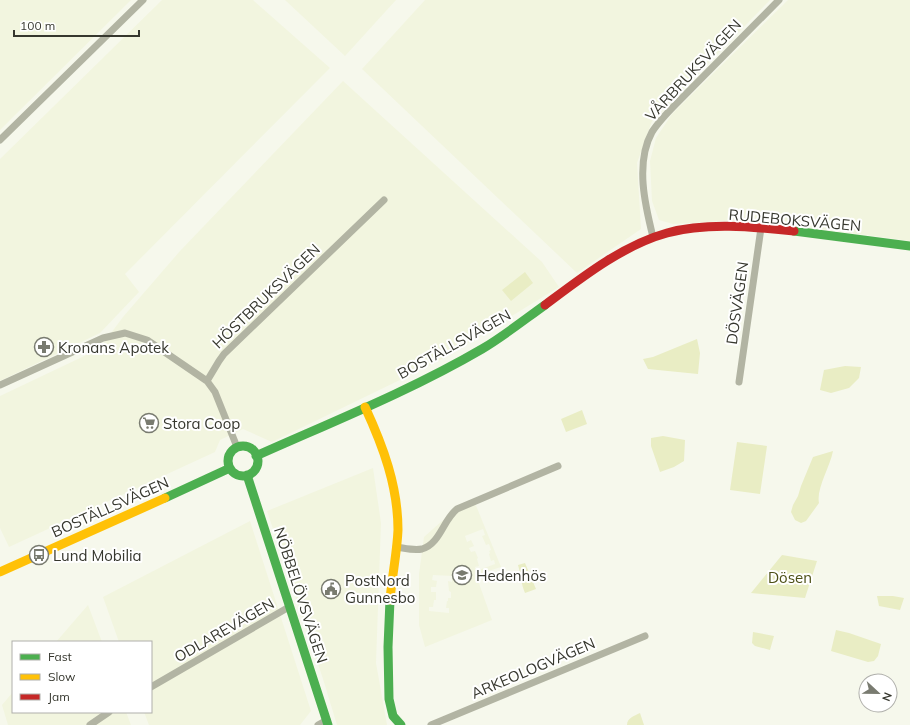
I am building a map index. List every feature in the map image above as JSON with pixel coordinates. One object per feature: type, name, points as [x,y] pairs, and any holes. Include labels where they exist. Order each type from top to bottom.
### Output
[{"type":"street","points":[[0,140],[143,0]]},
{"type":"street","name":"VÅRBRUKSVÄGEN","points":[[654,237],[646,207],[643,175],[645,151],[652,133],[662,119],[678,102],[779,0]]},
{"type":"street","name":"HÖSTBRUKSVÄGEN","points":[[208,381],[224,354],[384,200]]},
{"type":"street","name":"RUDEBOKSVÄGEN","points":[[654,237],[691,229],[743,227],[910,246]]},
{"type":"street","name":"DÖSVÄGEN","points":[[740,382],[761,228]]},
{"type":"street","name":"BOSTÄLLSVÄGEN","points":[[256,456],[365,407],[436,373],[482,348],[517,326],[593,270],[617,255],[654,237]]},
{"type":"street","points":[[0,385],[104,338],[125,333],[137,336],[147,340],[208,381],[215,392],[237,447]]},
{"type":"street","points":[[365,407],[381,443],[390,470],[397,513],[396,548],[389,618],[388,671],[391,709],[393,717],[401,725]]},
{"type":"street","points":[[246,446],[250,448],[256,456],[256,466],[253,471],[247,475],[238,475],[233,472],[228,463],[231,452],[237,447],[246,446]]},
{"type":"street","points":[[396,548],[416,550],[428,546],[434,541],[448,518],[457,509],[558,466]]},
{"type":"street","name":"BOSTÄLLSVÄGEN","points":[[1,572],[230,468]]},
{"type":"street","name":"NÖBBELÖVSVÄGEN","points":[[247,475],[328,723]]},
{"type":"street","name":"ODLAREVÄGEN","points":[[152,686],[289,607]]},
{"type":"street","name":"ARKEOLOGVÄGEN","points":[[431,725],[646,636]]},
{"type":"street","points":[[90,725],[108,713]]},
{"type":"street","points":[[318,725],[328,723]]},
{"type":"shaded area","points":[[0,0],[131,0],[0,130]]},
{"type":"shaded area","points":[[162,0],[253,0],[330,68],[125,274],[139,292],[100,333],[0,381],[0,159]]},
{"type":"shaded area","points":[[285,0],[396,0],[345,56]]},
{"type":"shaded area","points":[[425,0],[770,0],[652,121],[637,163],[641,229],[577,273],[362,69]]},
{"type":"shaded area","points":[[788,0],[910,0],[910,241],[741,220],[673,224],[659,220],[652,201],[650,161],[656,138],[672,114]]},
{"type":"shaded area","points":[[343,81],[542,262],[559,287],[435,363],[272,442],[243,429],[220,440],[215,452],[9,547],[0,528],[0,396],[99,349],[123,317],[180,251]]},
{"type":"shaded area","points":[[373,468],[381,523],[376,663],[387,725],[337,725],[267,511]]},
{"type":"shaded area","name":"Hedenhös","points":[[475,503],[501,567],[476,575],[492,620],[425,647],[419,625],[419,574],[424,537],[442,521]],"holes":[[[483,529],[485,535],[482,536],[486,545],[489,544],[491,550],[489,551],[491,561],[494,560],[495,564],[476,571],[475,567],[479,566],[478,558],[475,551],[471,552],[469,548],[474,546],[471,540],[467,542],[465,536]],[[433,575],[452,576],[452,582],[448,581],[451,598],[448,598],[446,608],[449,608],[449,613],[429,611],[429,607],[433,607],[434,600],[436,600],[436,592],[431,592],[431,587],[436,587],[437,581],[432,580]]]},
{"type":"shaded area","points":[[250,521],[311,711],[300,725],[149,725],[144,713],[152,713],[152,641],[119,641],[103,597]]},
{"type":"shaded area","points":[[88,605],[102,641],[57,641]]},
{"type":"shaded area","points":[[12,693],[12,713],[126,713],[131,725],[8,725],[2,705]]},
{"type":"green space","points":[[525,272],[533,283],[511,301],[502,290]]},
{"type":"green space","points":[[697,339],[700,353],[698,374],[648,369],[643,359],[653,357]]},
{"type":"green space","points":[[845,366],[861,367],[859,378],[849,388],[831,393],[820,390],[824,370]]},
{"type":"green space","points":[[582,410],[587,424],[566,432],[561,419]]},
{"type":"green space","points":[[663,436],[685,440],[684,461],[674,467],[660,472],[651,446],[651,438]]},
{"type":"green space","points":[[737,442],[767,446],[760,494],[730,490]]},
{"type":"green space","points":[[833,451],[821,485],[819,503],[806,521],[801,523],[795,520],[791,512],[813,457]]},
{"type":"green space","name":"Dösen","points":[[782,555],[817,561],[805,598],[751,593]]},
{"type":"green space","points":[[525,563],[536,589],[525,593],[518,565]]},
{"type":"green space","points":[[877,596],[904,598],[900,610],[879,606]]},
{"type":"green space","points":[[836,630],[881,644],[878,656],[874,661],[868,662],[831,651]]},
{"type":"green space","points":[[753,632],[774,636],[770,650],[755,646],[752,643]]},
{"type":"green space","points":[[640,713],[644,725],[627,725],[633,716]]},
{"type":"traffic: fast","points":[[794,231],[910,246]]},
{"type":"traffic: fast","points":[[256,456],[370,406],[427,379],[498,339],[545,305]]},
{"type":"traffic: fast","points":[[243,446],[253,451],[258,461],[253,471],[243,476],[233,471],[228,461],[233,451],[243,446]]},
{"type":"traffic: fast","points":[[165,498],[230,468]]},
{"type":"traffic: fast","points":[[247,475],[328,725]]},
{"type":"traffic: fast","points":[[390,600],[388,647],[389,699],[393,716],[401,725]]},
{"type":"traffic: slow","points":[[365,407],[383,451],[395,498],[398,530],[390,600]]},
{"type":"traffic: slow","points":[[0,572],[165,498]]},
{"type":"traffic: jam","points":[[545,305],[603,263],[651,238],[667,233],[698,227],[714,226],[794,231]]},
{"type":"place","name":"Kronans Apotek","points":[[44,347]]},
{"type":"place","name":"Stora Coop","points":[[149,423]]},
{"type":"place","name":"Lund Mobilia","points":[[39,555]]},
{"type":"place","name":"Hedenhös","points":[[462,575]]},
{"type":"place","name":"PostNord Gunnesbo","points":[[331,589]]}]
